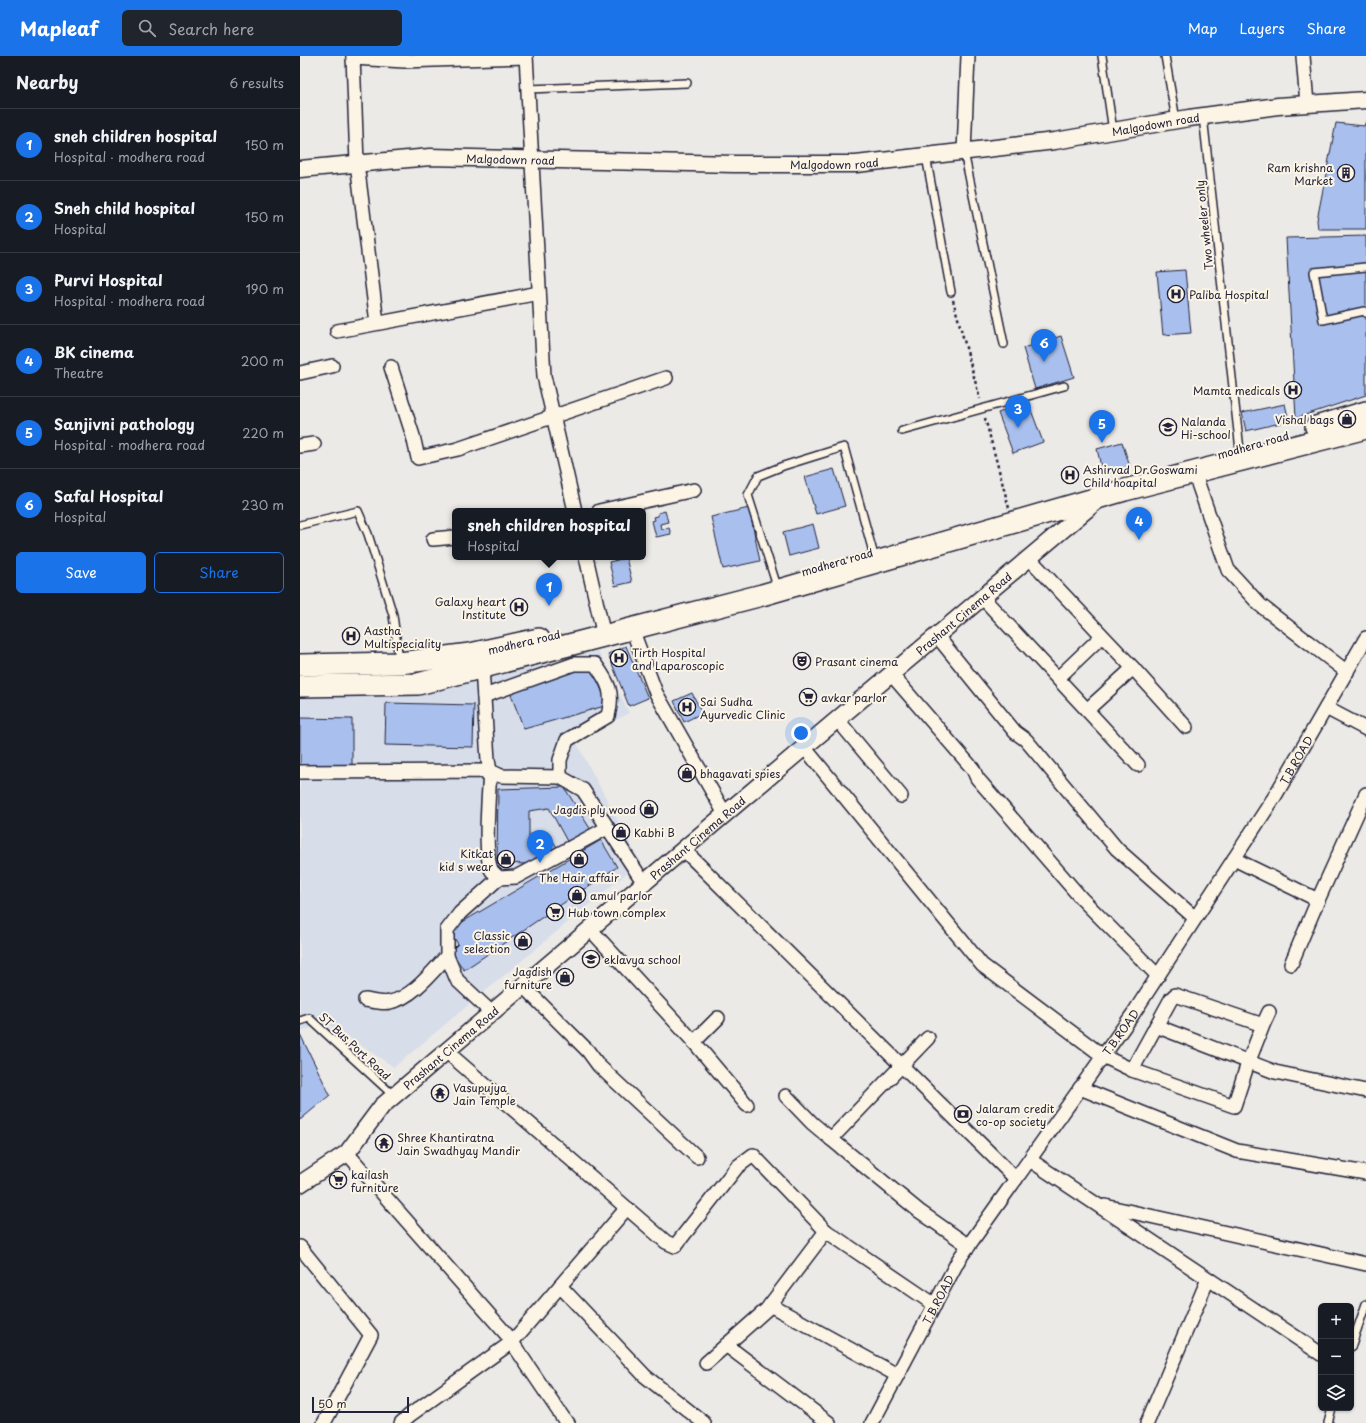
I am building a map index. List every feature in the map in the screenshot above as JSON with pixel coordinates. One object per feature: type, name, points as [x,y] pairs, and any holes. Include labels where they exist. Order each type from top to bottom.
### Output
[{"type":"main road","name":"modhera road","points":[[300,665],[400,662],[470,654],[603,631],[1123,479],[1240,450],[1366,412]]},
{"type":"main road","points":[[300,686],[418,684],[482,668],[603,631],[632,629],[762,596],[1102,496],[1366,428]]},
{"type":"street","points":[[377,323],[357,163],[353,57],[404,61],[434,58],[526,56],[544,376],[574,508]]},
{"type":"street","points":[[964,152],[968,56]]},
{"type":"street","points":[[1303,56],[1307,104]]},
{"type":"street","name":"Malgodown road","points":[[300,169],[430,157],[734,164],[856,164],[1055,141],[1176,120],[1278,106],[1366,100]]},
{"type":"street","points":[[337,331],[539,293]]},
{"type":"street","points":[[300,373],[332,366]]},
{"type":"street","points":[[391,367],[413,436],[418,458],[458,449],[666,378]]},
{"type":"street","points":[[300,446],[314,444]]},
{"type":"street","points":[[1194,472],[1228,570],[1260,605],[1347,672]]},
{"type":"street","points":[[613,508],[694,490]]},
{"type":"street","name":"Prashant Cinema Road","points":[[300,1184],[347,1153],[382,1106],[683,849],[1102,496]]},
{"type":"street","points":[[433,539],[452,537]]},
{"type":"street","points":[[1029,558],[1186,728]]},
{"type":"street","points":[[587,560],[603,631]]},
{"type":"street","points":[[982,597],[1138,764]]},
{"type":"street","points":[[632,629],[656,693],[725,814]]},
{"type":"street","points":[[937,636],[1015,732],[1026,740],[1117,849],[1195,918]]},
{"type":"street","points":[[1058,678],[1102,636]]},
{"type":"street","name":"T.B.ROAD","points":[[872,1423],[959,1259],[1103,1056],[1234,859],[1274,796],[1366,638]]},
{"type":"street","points":[[484,696],[574,664],[596,664],[606,679],[612,702],[608,716],[567,740],[560,760],[560,777]]},
{"type":"street","points":[[482,668],[490,771],[487,820],[489,859],[492,870],[499,878]]},
{"type":"street","points":[[1087,710],[1132,668]]},
{"type":"street","points":[[891,674],[973,769],[977,778],[1154,981],[1175,995],[1263,1025]]},
{"type":"street","points":[[1326,708],[1366,729]]},
{"type":"street","points":[[837,719],[901,796]]},
{"type":"street","points":[[804,747],[982,965],[1103,1056],[1132,1070],[1234,1106],[1248,1062],[1269,1012]]},
{"type":"street","points":[[300,772],[490,771],[502,776],[560,777],[583,790],[644,883]]},
{"type":"street","points":[[1291,964],[1366,794]]},
{"type":"street","points":[[492,1013],[457,980],[447,956],[447,930],[460,913],[499,878],[516,877],[607,828]]},
{"type":"street","points":[[683,849],[1016,1179]]},
{"type":"street","points":[[1234,859],[1318,900]]},
{"type":"street","points":[[590,929],[694,1042],[747,1105]]},
{"type":"street","points":[[365,1000],[389,1003],[401,998],[421,985],[447,956]]},
{"type":"street","points":[[523,986],[588,1051],[599,1066],[697,1158]]},
{"type":"street","points":[[1132,1070],[1171,999],[1175,995]]},
{"type":"street","points":[[694,1042],[718,1018]]},
{"type":"street","points":[[1156,1026],[1275,1072],[1366,1091]]},
{"type":"street","points":[[831,1139],[928,1038]]},
{"type":"street","points":[[446,1051],[626,1209],[666,1242],[675,1246],[737,1167],[753,1155],[826,1231],[935,1305]]},
{"type":"street","points":[[1080,1088],[1237,1151],[1366,1173]]},
{"type":"street","points":[[786,1096],[831,1139],[919,1211],[969,1246]]},
{"type":"street","points":[[347,1153],[512,1342],[568,1423]]},
{"type":"street","points":[[1030,1160],[1318,1352]]},
{"type":"street","points":[[1098,1205],[1366,1264]]},
{"type":"street","points":[[401,1423],[512,1342],[626,1209]]},
{"type":"street","points":[[706,1363],[770,1305],[826,1231]]},
{"type":"street","points":[[300,1247],[371,1335],[324,1423]]},
{"type":"street","points":[[1147,1423],[1208,1279]]},
{"type":"street","points":[[560,1286],[645,1376],[704,1423]]},
{"type":"street","points":[[770,1305],[897,1375]]},
{"type":"street","points":[[726,1345],[829,1423]]},
{"type":"lane","points":[[1102,56],[1113,131]]},
{"type":"lane","points":[[1165,56],[1176,120]]},
{"type":"lane","points":[[528,89],[686,83]]},
{"type":"lane","name":"Two wheeler only","points":[[1203,116],[1240,450]]},
{"type":"lane","points":[[964,152],[1004,344]]},
{"type":"lane","points":[[926,156],[951,292]]},
{"type":"lane","points":[[1366,267],[1314,272],[1323,320],[1364,311],[1366,313]]},
{"type":"lane","points":[[902,431],[1064,386]]},
{"type":"lane","points":[[775,580],[748,495],[758,476],[844,447],[874,552]]},
{"type":"lane","points":[[300,525],[358,511],[368,534],[394,615],[400,662]]},
{"type":"lane","name":"ST Bus Port Road","points":[[300,1021],[309,1018],[394,1096]]},
{"type":"lane","points":[[1354,1339],[1366,1304]]},
{"type":"lane","points":[[1328,1423],[1331,1411]]},
{"type":"shaded area","points":[[598,651],[629,713],[576,742],[640,862],[394,1067],[326,1023],[300,1031],[300,693],[422,691],[463,684]]},
{"type":"building","name":"Ram krishna Market","points":[[1366,121],[1366,229],[1318,229],[1317,220],[1336,123],[1364,126]]},
{"type":"building","points":[[1366,236],[1366,395],[1296,418],[1286,238]]},
{"type":"building","points":[[1185,270],[1191,333],[1163,335],[1157,272]]},
{"type":"building","points":[[1061,336],[1074,377],[1035,389],[1023,348]]},
{"type":"building","points":[[1028,402],[1043,442],[1013,453],[998,413]]},
{"type":"building","points":[[1285,404],[1289,421],[1246,431],[1242,413]]},
{"type":"building","points":[[1122,442],[1130,467],[1103,475],[1097,449]]},
{"type":"building","points":[[834,469],[845,506],[816,514],[805,477]]},
{"type":"building","points":[[749,508],[760,561],[723,569],[711,517]]},
{"type":"building","points":[[665,511],[668,522],[660,524],[661,529],[669,528],[671,534],[656,537],[652,521],[655,520],[654,517],[658,516],[658,513]]},
{"type":"building","points":[[813,524],[819,548],[789,556],[783,532]]},
{"type":"building","points":[[626,560],[632,582],[615,586],[609,562]]},
{"type":"building","points":[[626,646],[648,698],[629,706],[608,654]]},
{"type":"building","points":[[590,663],[608,705],[524,729],[508,687]]},
{"type":"building","points":[[692,693],[702,713],[684,722],[674,701]]},
{"type":"building","points":[[386,703],[474,705],[473,747],[385,745]]},
{"type":"building","points":[[300,718],[352,719],[352,766],[300,765]]},
{"type":"building","points":[[564,787],[591,830],[569,845],[549,808],[529,811],[529,838],[548,833],[558,849],[527,864],[497,863],[498,789]]},
{"type":"building","points":[[601,840],[617,867],[464,970],[451,951],[458,944],[449,930]]},
{"type":"building","points":[[300,1034],[330,1095],[300,1120]]},
{"type":"place","name":"Ram krishna Market","points":[[1346,173]]},
{"type":"place","name":"Paliba Hospital","points":[[1176,294]]},
{"type":"place","name":"Safal Hospital","points":[[1044,362]]},
{"type":"place","name":"Mamta medicals","points":[[1293,390]]},
{"type":"place","name":"Vishal bags","points":[[1347,419]]},
{"type":"place","name":"Nalanda Hi-school","points":[[1168,427]]},
{"type":"place","name":"Purvi Hospital","points":[[1018,428]]},
{"type":"place","name":"Sanjivni pathology","points":[[1102,443]]},
{"type":"place","name":"Ashirvad Dr.Goswami Child hoapital","points":[[1070,475]]},
{"type":"place","name":"BK cinema","points":[[1139,540]]},
{"type":"place","name":"sneh children hospital","points":[[549,606]]},
{"type":"place","name":"Galaxy heart Institute","points":[[519,607]]},
{"type":"place","name":"Aastha Multispeciality","points":[[351,636]]},
{"type":"place","name":"Tirth Hospital and Laparoscopic","points":[[619,658]]},
{"type":"place","name":"Prasant cinema","points":[[802,661]]},
{"type":"place","name":"avkar parlor","points":[[808,697]]},
{"type":"place","name":"Sai Sudha Ayurvedic Clinic","points":[[687,707]]},
{"type":"place","name":"bhagavati spies","points":[[687,773]]},
{"type":"place","name":"Jagdis ply wood","points":[[649,809]]},
{"type":"place","name":"Kabhi B","points":[[621,832]]},
{"type":"place","name":"Kitkat kid s wear","points":[[506,859]]},
{"type":"place","name":"The Hair affair","points":[[579,859]]},
{"type":"place","name":"Sneh child hospital","points":[[540,863]]},
{"type":"place","name":"amul parlor","points":[[577,895]]},
{"type":"place","name":"Hub town complex","points":[[555,912]]},
{"type":"place","name":"Classic selection","points":[[523,941]]},
{"type":"place","name":"eklavya school","points":[[591,959]]},
{"type":"place","name":"Jagdish furniture","points":[[565,977]]},
{"type":"place","name":"Vasupujya Jain Temple","points":[[440,1093]]},
{"type":"place","name":"Jalaram credit co-op society","points":[[963,1114]]},
{"type":"place","name":"Shree Khantiratna Jain Swadhyay Mandir","points":[[384,1143]]},
{"type":"place","name":"kailash furniture","points":[[338,1180]]}]
